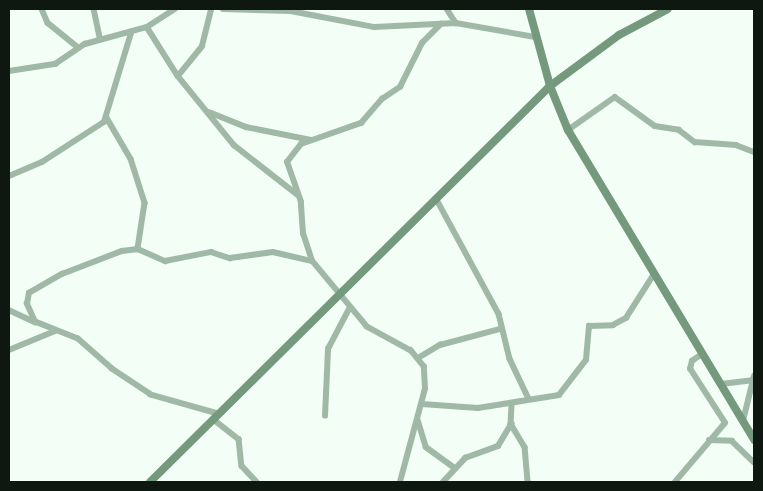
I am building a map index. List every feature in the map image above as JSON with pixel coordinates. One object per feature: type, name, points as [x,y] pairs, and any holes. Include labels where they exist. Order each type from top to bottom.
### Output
[{"type":"street","points":[[42,9],[48,23],[78,47]]},
{"type":"street","points":[[94,9],[100,38]]},
{"type":"street","points":[[9,71],[55,64],[78,47],[100,38],[131,33],[147,28],[175,9]]},
{"type":"street","points":[[178,76],[202,46],[211,9]]},
{"type":"street","points":[[223,9],[291,11],[374,27],[456,22],[535,36]]},
{"type":"street","points":[[447,9],[456,22]]},
{"type":"street","points":[[528,9],[550,86],[568,130],[754,440]]},
{"type":"street","points":[[150,482],[550,86],[619,35],[668,9]]},
{"type":"street","points":[[400,482],[422,404],[427,376],[418,358],[402,345],[376,334],[349,309],[312,261],[303,234],[299,195],[287,162],[293,151],[312,140],[361,123],[403,83],[422,43],[441,24]]},
{"type":"street","points":[[147,28],[178,76],[248,158],[299,195]]},
{"type":"street","points":[[9,176],[42,162],[107,118],[131,33]]},
{"type":"street","points":[[568,130],[615,98],[655,126],[679,130],[695,142],[736,145],[754,152]]},
{"type":"street","points":[[205,109],[246,127],[312,140]]},
{"type":"street","points":[[107,118],[131,159],[145,203],[138,249]]},
{"type":"street","points":[[436,198],[499,314],[500,329],[529,400]]},
{"type":"street","points":[[35,322],[26,298],[32,290],[100,257],[138,249],[165,261],[211,252],[233,258],[273,252],[312,261]]},
{"type":"street","points":[[422,404],[478,408],[512,405],[559,395],[586,360],[589,326],[613,325],[626,318],[654,274]]},
{"type":"street","points":[[325,416],[328,349],[349,309]]},
{"type":"street","points":[[9,310],[55,331],[78,339],[112,369],[151,395],[216,416],[239,439],[242,466],[257,482]]},
{"type":"street","points":[[418,358],[440,345],[500,329]]},
{"type":"street","points":[[9,350],[55,331]]},
{"type":"street","points":[[675,482],[725,421],[690,369],[692,361],[702,354]]},
{"type":"street","points":[[721,384],[753,378],[743,421]]},
{"type":"street","points":[[512,405],[512,424],[525,447],[528,482]]},
{"type":"street","points":[[418,418],[426,447],[454,467]]},
{"type":"street","points":[[443,482],[454,467],[469,455],[498,446],[512,424]]},
{"type":"street","points":[[709,440],[732,441],[754,462]]}]
